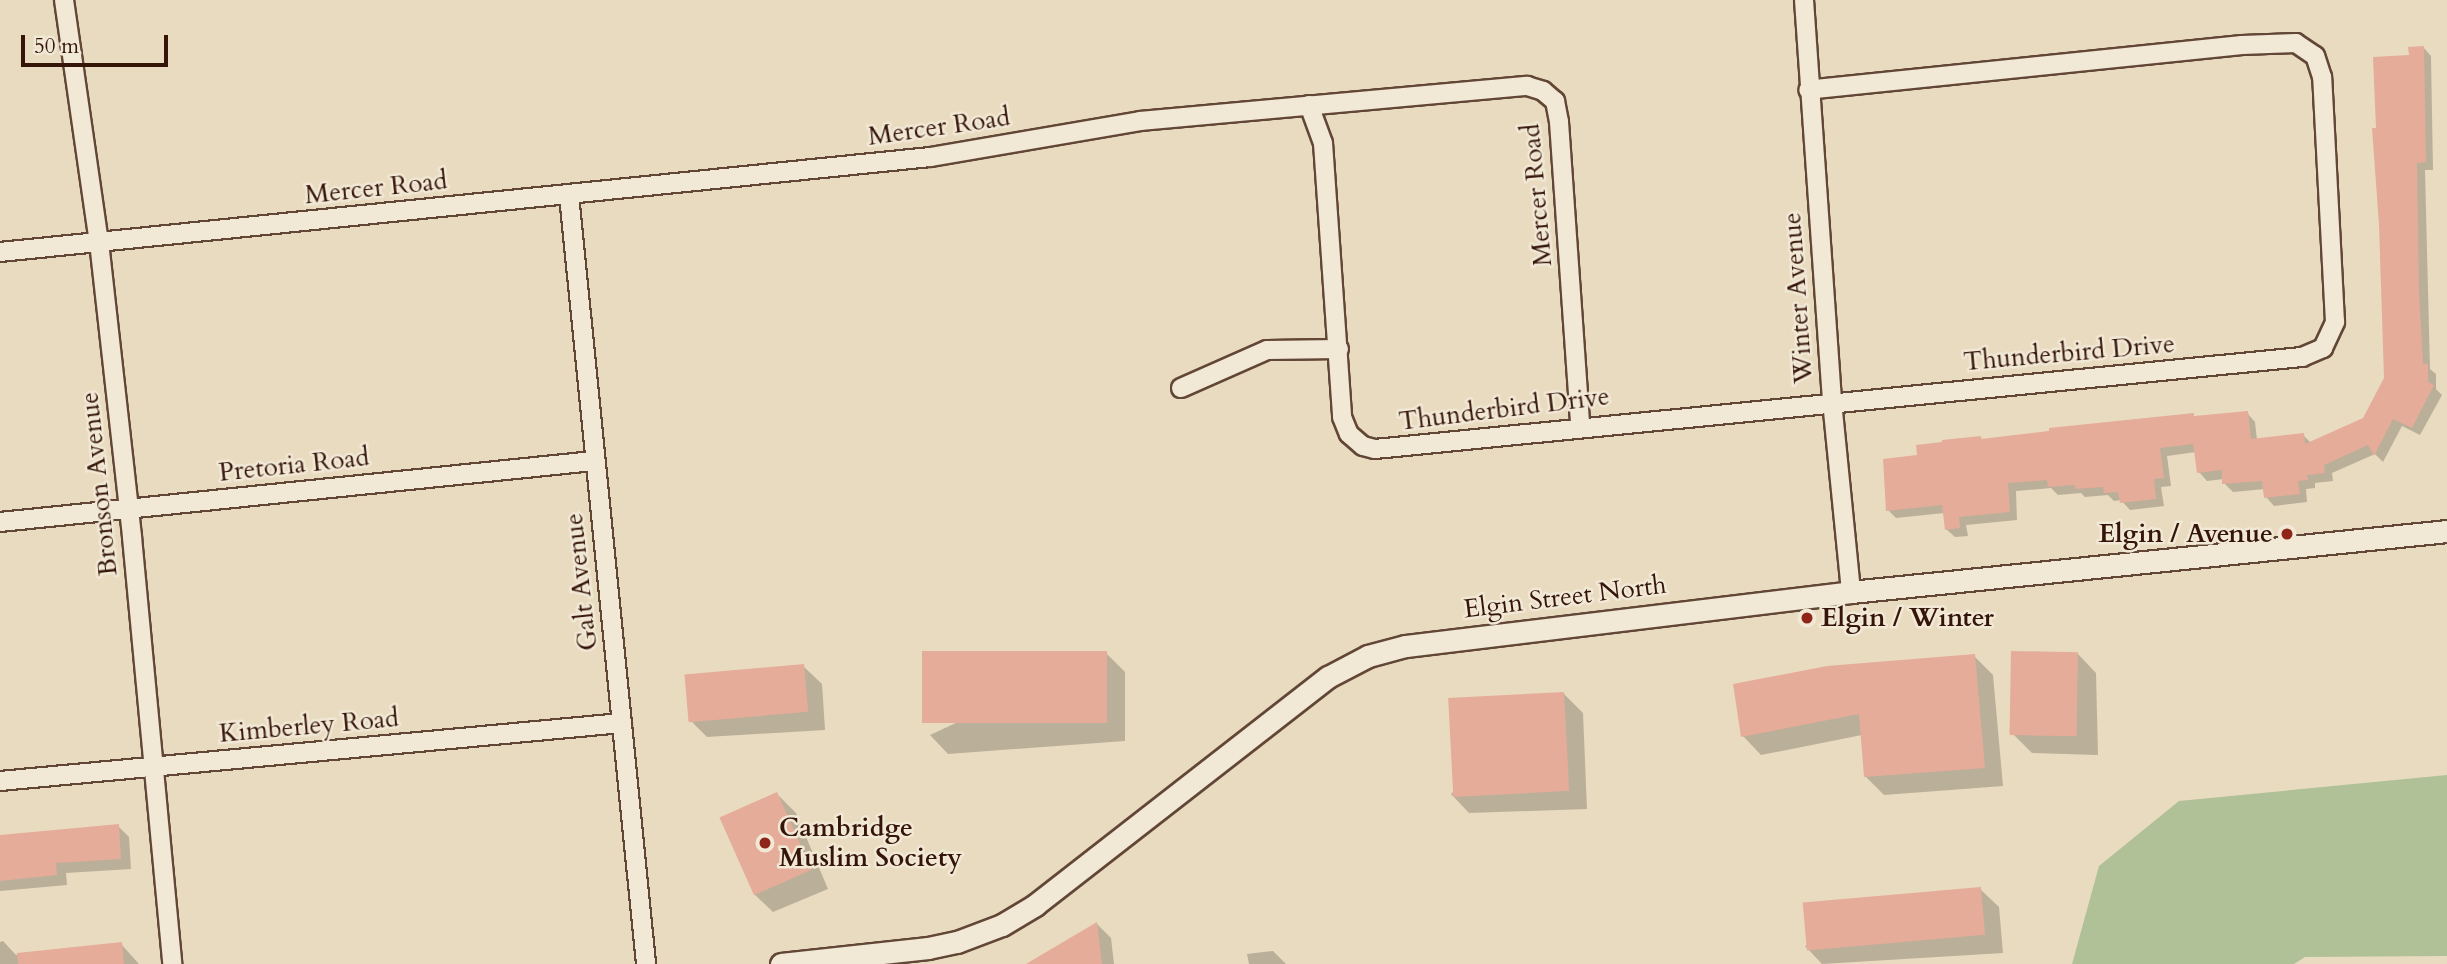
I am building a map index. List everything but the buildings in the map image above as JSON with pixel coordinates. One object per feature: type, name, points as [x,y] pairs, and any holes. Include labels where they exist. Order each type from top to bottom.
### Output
[{"type":"street","name":"Bronson Avenue","points":[[64,0],[99,242],[172,964]]},
{"type":"street","name":"Winter Avenue","points":[[1804,0],[1808,90],[1832,401],[1851,592]]},
{"type":"street","name":"Thunderbird Drive","points":[[1310,105],[1323,143],[1342,417],[1349,434],[1363,446],[1388,449],[1580,426],[2302,357],[2322,348],[2335,322],[2322,77],[2315,56],[2296,43],[2242,45],[1808,90]]},
{"type":"street","name":"Mercer Road","points":[[0,252],[930,157],[1140,121],[1527,86],[1543,91],[1555,101],[1559,122],[1580,426]]},
{"type":"street","name":"Galt Avenue","points":[[569,195],[593,461],[646,964]]},
{"type":"street","points":[[1181,388],[1267,351],[1339,349]]},
{"type":"street","name":"Pretoria Road","points":[[0,522],[593,461]]},
{"type":"street","name":"Elgin Street North","points":[[781,964],[957,942],[1002,925],[1035,905],[1328,677],[1368,656],[1467,636],[1851,592],[2447,531]]},
{"type":"street","name":"Kimberley Road","points":[[0,781],[622,723]]},
{"type":"green space","points":[[2447,775],[2447,956],[2305,957],[2294,964],[2072,964],[2099,866],[2179,801]]},
{"type":"place","name":"Elgin / Avenue","points":[[2287,534]]},
{"type":"place","name":"Elgin / Winter","points":[[1807,618]]},
{"type":"place","name":"Cambridge Muslim Society","points":[[765,843]]}]
